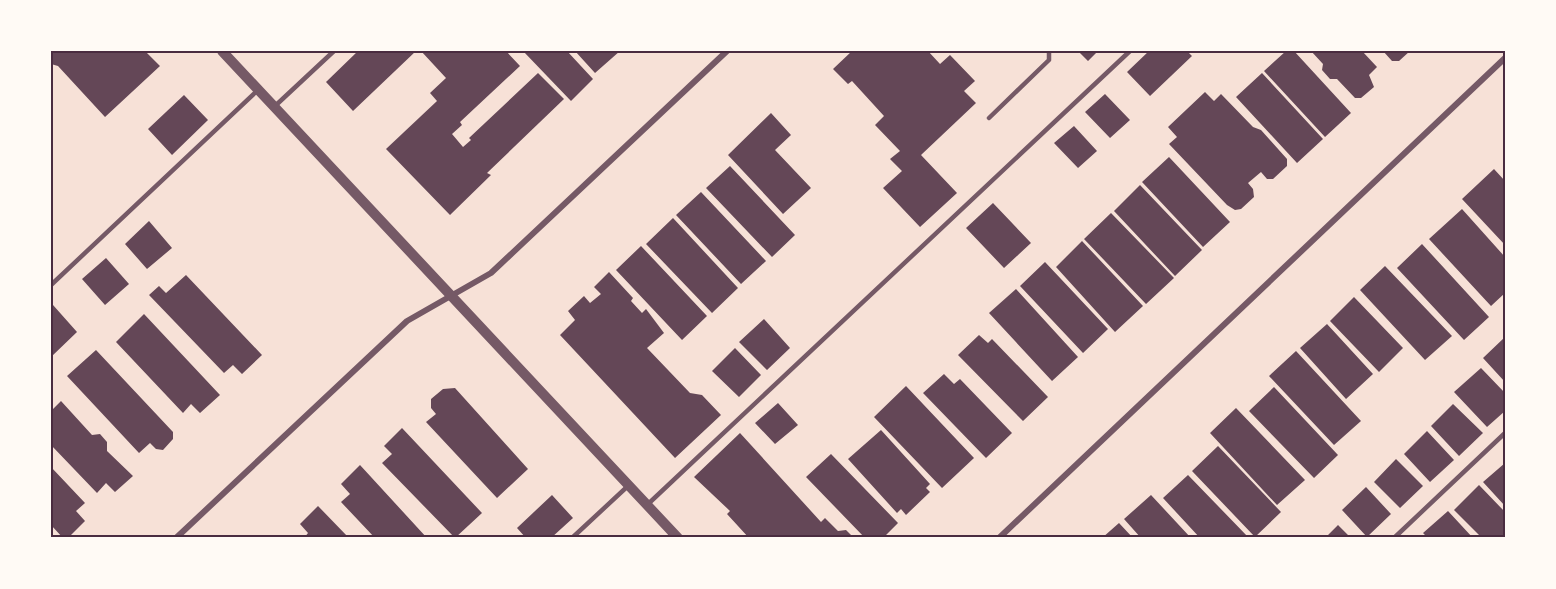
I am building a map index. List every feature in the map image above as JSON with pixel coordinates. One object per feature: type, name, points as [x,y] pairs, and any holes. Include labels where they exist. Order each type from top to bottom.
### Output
[{"type":"street","points":[[222,51],[678,538]]},
{"type":"street","points":[[176,538],[408,321],[491,273],[727,51]]},
{"type":"street","points":[[999,538],[1505,58]]},
{"type":"lane","points":[[274,107],[334,51]]},
{"type":"lane","points":[[989,118],[1049,60],[1049,51]]},
{"type":"lane","points":[[647,505],[1130,51]]},
{"type":"lane","points":[[51,285],[258,90]]},
{"type":"lane","points":[[1394,538],[1505,433]]},
{"type":"lane","points":[[572,538],[629,485]]},
{"type":"building","points":[[51,51],[145,51],[160,66],[105,117],[58,66],[51,64]]},
{"type":"building","points":[[358,51],[416,51],[353,111],[326,82]]},
{"type":"building","points":[[421,51],[506,51],[520,66],[460,122],[462,125],[452,134],[463,147],[471,140],[469,138],[538,73],[564,99],[487,173],[491,175],[450,215],[386,149],[437,101],[430,93],[446,78]]},
{"type":"building","points":[[523,51],[567,51],[593,79],[571,101]]},
{"type":"building","points":[[575,51],[620,51],[595,73]]},
{"type":"building","points":[[852,51],[928,51],[940,64],[950,55],[975,81],[964,91],[976,103],[921,155],[957,193],[920,227],[883,188],[902,171],[890,159],[900,151],[875,125],[884,116],[852,81],[848,84],[833,69]]},
{"type":"building","points":[[1078,51],[1098,51],[1088,61]]},
{"type":"building","points":[[1149,51],[1187,51],[1192,56],[1150,96],[1127,72]]},
{"type":"building","points":[[1286,51],[1294,51],[1351,113],[1325,137],[1264,71]]},
{"type":"building","points":[[1311,51],[1362,51],[1377,67],[1369,75],[1374,87],[1361,98],[1355,98],[1337,79],[1330,79],[1322,70],[1323,64]]},
{"type":"building","points":[[1383,51],[1410,51],[1399,61],[1392,61]]},
{"type":"building","points":[[1262,73],[1323,139],[1297,163],[1236,97]]},
{"type":"building","points":[[1205,92],[1214,101],[1221,94],[1253,127],[1261,130],[1287,159],[1287,166],[1273,179],[1267,179],[1261,172],[1248,183],[1253,189],[1254,197],[1241,209],[1235,210],[1227,205],[1169,144],[1177,137],[1168,127]]},
{"type":"building","points":[[1105,94],[1130,120],[1110,138],[1085,112]]},
{"type":"building","points":[[184,95],[208,120],[172,155],[148,129]]},
{"type":"building","points":[[771,113],[791,135],[775,150],[811,188],[783,214],[728,155]]},
{"type":"building","points":[[1074,126],[1097,151],[1078,168],[1054,143]]},
{"type":"building","points":[[1169,157],[1230,222],[1203,247],[1142,182]]},
{"type":"building","points":[[730,166],[795,235],[772,257],[706,188]]},
{"type":"building","points":[[1494,169],[1505,181],[1505,245],[1462,199]]},
{"type":"building","points":[[1140,185],[1202,250],[1175,276],[1114,211]]},
{"type":"building","points":[[701,192],[766,261],[741,284],[676,215]]},
{"type":"building","points":[[993,203],[1031,243],[1004,268],[966,228]]},
{"type":"building","points":[[1462,209],[1505,257],[1505,293],[1491,306],[1429,239]]},
{"type":"building","points":[[1111,213],[1174,278],[1146,304],[1084,239]]},
{"type":"building","points":[[673,218],[738,288],[712,313],[646,244]]},
{"type":"building","points":[[149,221],[172,248],[147,269],[125,244]]},
{"type":"building","points":[[1082,241],[1143,306],[1115,332],[1056,267]]},
{"type":"building","points":[[1422,244],[1489,317],[1464,340],[1397,268]]},
{"type":"building","points":[[641,246],[707,316],[682,340],[616,270]]},
{"type":"building","points":[[106,258],[129,284],[105,305],[82,279]]},
{"type":"building","points":[[1045,262],[1108,329],[1083,353],[1020,286]]},
{"type":"building","points":[[1385,266],[1452,336],[1425,360],[1360,290]]},
{"type":"building","points":[[609,272],[633,298],[631,301],[642,313],[646,309],[664,333],[647,348],[690,393],[702,395],[721,415],[675,458],[560,335],[575,320],[568,311],[584,296],[590,303],[601,294],[594,287]]},
{"type":"building","points":[[186,275],[262,355],[242,374],[233,365],[224,373],[149,295],[159,286],[166,293]]},
{"type":"building","points":[[1016,289],[1078,357],[1052,381],[989,313]]},
{"type":"building","points":[[1354,297],[1403,348],[1379,372],[1330,321]]},
{"type":"building","points":[[53,305],[77,332],[51,357],[51,308]]},
{"type":"building","points":[[144,314],[220,395],[200,413],[191,404],[183,413],[116,342]]},
{"type":"building","points":[[764,319],[790,348],[767,370],[739,342]]},
{"type":"building","points":[[1327,324],[1373,374],[1346,399],[1300,348]]},
{"type":"building","points":[[979,335],[988,343],[992,339],[1048,397],[1023,421],[958,355]]},
{"type":"building","points":[[1505,337],[1505,382],[1483,358]]},
{"type":"building","points":[[735,348],[761,375],[739,397],[712,371]]},
{"type":"building","points":[[96,350],[173,432],[173,439],[163,450],[156,449],[150,443],[139,453],[67,376]]},
{"type":"building","points":[[1296,351],[1361,421],[1334,445],[1269,376]]},
{"type":"building","points":[[1481,368],[1505,393],[1505,411],[1487,427],[1454,392]]},
{"type":"building","points":[[944,374],[954,384],[960,379],[1012,433],[986,458],[923,393]]},
{"type":"building","points":[[906,386],[974,458],[942,488],[874,417]]},
{"type":"building","points":[[1274,387],[1338,455],[1314,478],[1249,411]]},
{"type":"building","points":[[455,388],[528,469],[497,498],[426,422],[436,414],[431,408],[431,399],[443,389]]},
{"type":"building","points":[[61,401],[92,435],[100,434],[107,442],[107,451],[133,476],[115,492],[106,483],[97,493],[51,445],[51,411]]},
{"type":"building","points":[[778,403],[798,425],[775,444],[755,423]]},
{"type":"building","points":[[1453,404],[1483,433],[1459,456],[1431,426]]},
{"type":"building","points":[[1236,408],[1305,480],[1277,505],[1210,433]]},
{"type":"building","points":[[402,428],[482,513],[455,538],[382,463],[392,454],[384,446]]},
{"type":"building","points":[[881,430],[930,484],[926,488],[930,492],[906,515],[901,509],[897,513],[848,459]]},
{"type":"building","points":[[1427,431],[1454,460],[1430,482],[1404,454]]},
{"type":"building","points":[[740,433],[821,522],[825,518],[838,531],[846,530],[854,538],[749,538],[727,514],[730,511],[694,477]]},
{"type":"building","points":[[1218,446],[1281,512],[1255,537],[1192,471]]},
{"type":"building","points":[[831,454],[898,523],[883,538],[865,538],[806,477]]},
{"type":"building","points":[[1396,459],[1423,486],[1400,508],[1374,482]]},
{"type":"building","points":[[1505,463],[1505,506],[1483,482]]},
{"type":"building","points":[[360,465],[427,538],[375,538],[341,502],[350,494],[341,484]]},
{"type":"building","points":[[51,467],[85,503],[76,511],[85,521],[68,538],[63,538],[51,525]]},
{"type":"building","points":[[1188,475],[1249,538],[1200,538],[1163,498]]},
{"type":"building","points":[[1479,485],[1505,512],[1505,535],[1502,538],[1482,538],[1454,510]]},
{"type":"building","points":[[1366,487],[1391,514],[1367,537],[1342,510]]},
{"type":"building","points":[[552,495],[573,518],[551,538],[546,535],[543,538],[526,538],[517,528]]},
{"type":"building","points":[[1151,495],[1191,538],[1141,538],[1124,519]]},
{"type":"building","points":[[318,506],[349,538],[304,538],[308,533],[300,524]]},
{"type":"building","points":[[1448,511],[1473,538],[1428,538],[1423,533]]},
{"type":"building","points":[[1119,523],[1133,538],[1102,538]]},
{"type":"building","points":[[1338,525],[1351,538],[1325,538]]}]
